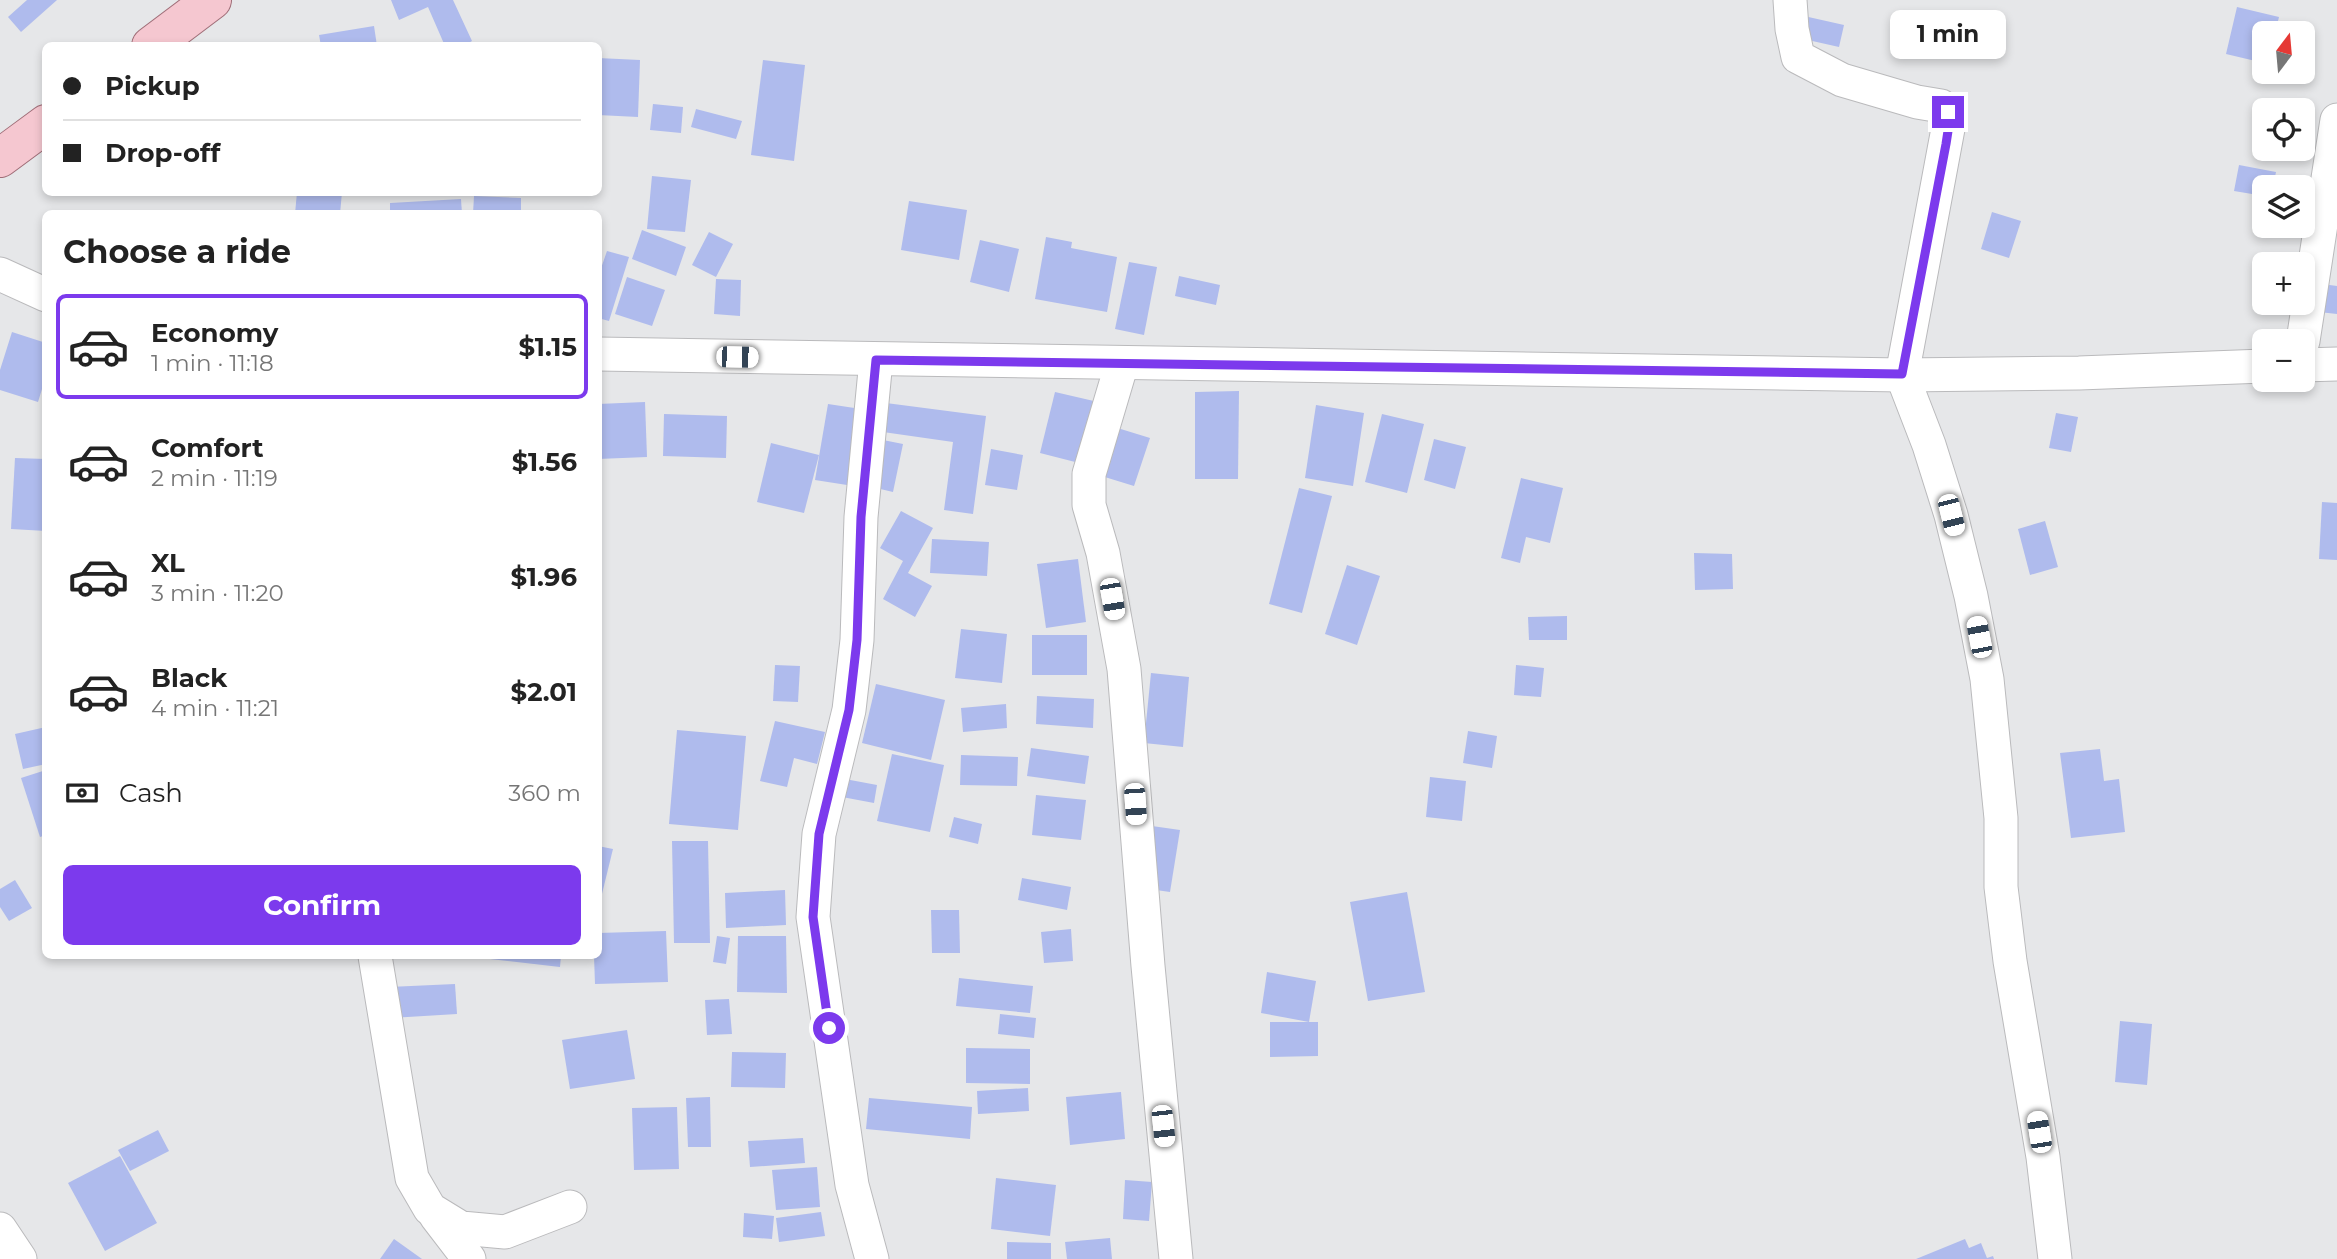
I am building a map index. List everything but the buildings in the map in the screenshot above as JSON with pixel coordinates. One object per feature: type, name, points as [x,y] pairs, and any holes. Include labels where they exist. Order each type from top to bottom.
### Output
[{"type":"main road","points":[[156,42],[212,0]]},
{"type":"main road","points":[[0,158],[42,127]]},
{"type":"street","points":[[1790,0],[1798,57],[1842,80],[1917,102],[1941,106],[1950,118],[1902,374],[1929,445],[1951,515],[1971,596],[1987,679],[2001,818],[2001,887],[2010,961],[2043,1157],[2054,1259]]},
{"type":"street","points":[[2305,329],[2337,120]]},
{"type":"street","points":[[0,274],[42,293]]},
{"type":"street","points":[[602,355],[1902,374],[2079,373],[2252,366]]},
{"type":"street","points":[[872,1259],[852,1185],[813,917],[819,834],[849,710],[857,640],[861,517],[876,360]]},
{"type":"street","points":[[1122,363],[1089,474],[1089,505],[1103,553],[1124,669],[1148,966],[1176,1259]]},
{"type":"street","points":[[2315,365],[2337,364]]},
{"type":"street","points":[[375,959],[412,1178],[430,1209],[469,1259]]},
{"type":"street","points":[[430,1209],[461,1228],[505,1232],[570,1207]]},
{"type":"street","points":[[0,1229],[20,1259]]},
{"type":"route","points":[[829,1028],[813,917],[819,834],[849,710],[857,640],[861,517],[876,360],[1902,374],[1946,144],[1950,118],[1948,112]]}]
